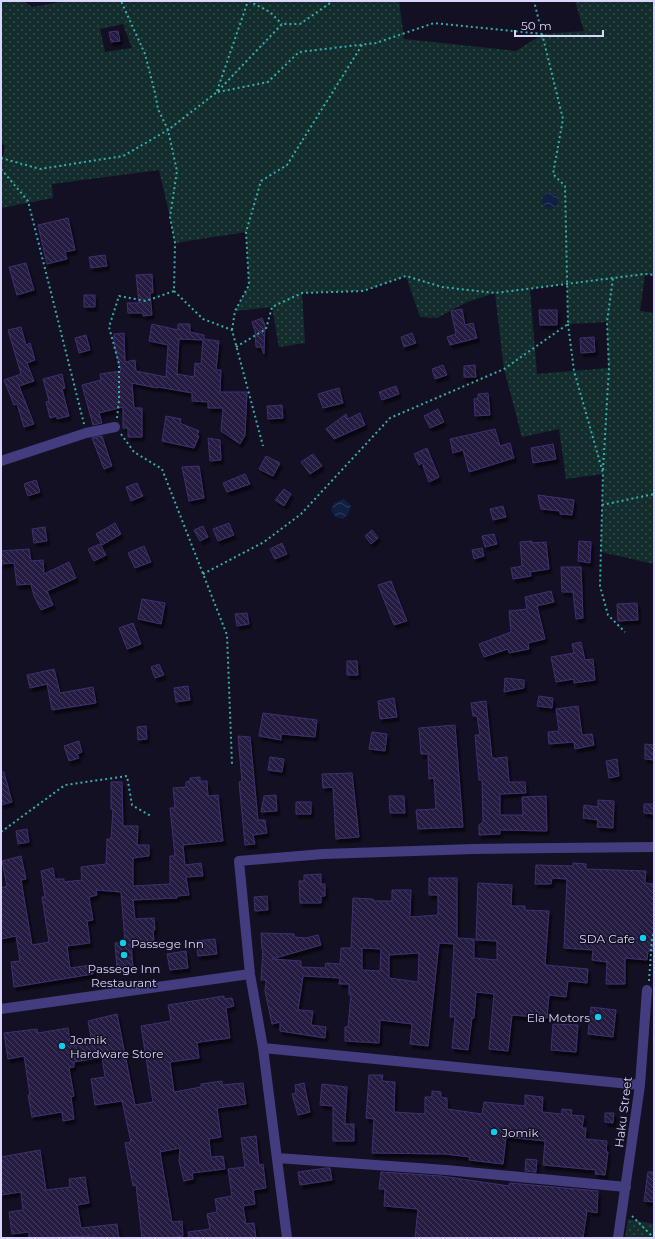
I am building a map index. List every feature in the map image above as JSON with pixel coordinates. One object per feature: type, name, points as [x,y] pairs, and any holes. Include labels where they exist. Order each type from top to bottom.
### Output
[{"type":"street","points":[[1,461],[86,433],[115,427]]},
{"type":"street","points":[[287,1238],[263,1048],[250,974],[239,861],[347,853],[474,849],[654,848]]},
{"type":"street","points":[[1,1009],[250,974]]},
{"type":"street","name":"Haku Street","points":[[618,1238],[640,1085],[648,989]]},
{"type":"street","points":[[263,1048],[640,1085]]},
{"type":"street","points":[[277,1158],[446,1170],[626,1187]]},
{"type":"path","points":[[121,1],[145,54],[158,109],[168,130],[176,171],[170,217],[174,243],[174,291],[203,319],[232,330]]},
{"type":"path","points":[[217,92],[248,1],[270,12],[282,24],[300,24],[333,1]]},
{"type":"path","points":[[534,1],[563,119],[553,174],[565,186],[568,324],[574,371],[603,473]]},
{"type":"path","points":[[217,92],[268,82],[299,52],[376,43],[434,23],[543,34]]},
{"type":"path","points":[[1,158],[40,169],[123,156],[168,130],[217,92],[282,24]]},
{"type":"path","points":[[263,446],[232,330],[235,311],[249,285],[246,232],[261,181],[287,165],[362,45]]},
{"type":"path","points":[[1,169],[28,201],[86,433]]},
{"type":"path","points":[[236,347],[266,329],[272,307],[302,293],[363,291],[406,276],[442,287],[495,293],[646,274],[654,275]]},
{"type":"path","points":[[613,278],[607,322],[608,368],[600,586],[608,614],[625,632]]},
{"type":"path","points":[[174,291],[146,301],[119,296],[109,327],[119,364],[119,401],[115,427],[134,452],[162,469],[228,635],[232,764]]},
{"type":"path","points":[[203,574],[264,542],[301,514],[390,418],[504,369],[568,324]]},
{"type":"path","points":[[602,505],[654,494]]},
{"type":"path","points":[[1,832],[65,785],[128,776],[132,806],[151,816]]},
{"type":"path","points":[[648,989],[652,938],[654,933]]},
{"type":"path","points":[[623,1208],[654,1238]]},
{"type":"green space","points":[[1,1],[24,1],[32,7],[66,1],[399,1],[404,39],[516,51],[543,34],[584,31],[575,1],[654,1],[654,275],[645,274],[640,311],[654,313],[654,564],[601,552],[603,474],[566,479],[559,429],[522,437],[504,369],[495,293],[467,302],[437,318],[420,317],[406,276],[363,291],[302,293],[305,343],[279,347],[272,307],[235,311],[249,285],[246,232],[175,243],[159,170],[52,184],[53,198],[1,208],[1,167],[5,145],[1,144]],"holes":[[[123,24],[132,48],[105,52],[100,29]],[[567,284],[568,324],[607,322],[608,368],[537,374],[530,289]]]},
{"type":"green space","points":[[628,1219],[654,1224],[654,1238],[625,1238]]},
{"type":"water","points":[[547,193],[553,193],[558,198],[556,207],[553,209],[547,209],[542,204],[542,198]]},
{"type":"water","points":[[344,499],[351,506],[348,514],[343,519],[336,517],[331,511],[334,503]]},
{"type":"building","points":[[118,31],[120,41],[111,42],[109,32]]},
{"type":"building","points":[[68,218],[75,250],[65,252],[67,259],[47,264],[38,225]]},
{"type":"building","points":[[105,255],[107,266],[91,268],[89,257]]},
{"type":"building","points":[[26,263],[34,290],[17,295],[9,267]]},
{"type":"building","points":[[152,274],[153,293],[150,293],[152,315],[143,316],[143,313],[128,313],[127,303],[139,303],[136,275]]},
{"type":"building","points":[[84,295],[95,295],[95,307],[84,307]]},
{"type":"building","points":[[462,309],[465,325],[473,323],[477,338],[450,345],[447,337],[456,334],[451,311]]},
{"type":"building","points":[[539,310],[557,310],[557,325],[540,325]]},
{"type":"building","points":[[262,318],[265,325],[264,354],[261,347],[256,347],[255,331],[252,322]]},
{"type":"building","points":[[152,324],[178,330],[178,324],[190,324],[190,332],[204,335],[204,339],[219,341],[216,370],[221,370],[220,392],[247,392],[245,435],[240,444],[221,431],[223,408],[208,408],[208,402],[192,401],[192,393],[132,383],[134,408],[142,408],[142,437],[128,437],[128,428],[123,428],[123,407],[99,413],[102,423],[93,425],[82,385],[101,380],[100,374],[121,371],[114,343],[114,334],[124,333],[125,362],[135,360],[136,371],[166,377],[168,345],[149,341]],"holes":[[[179,339],[203,340],[201,364],[195,363],[194,377],[177,374]]]},
{"type":"building","points":[[21,327],[26,345],[30,343],[35,360],[27,363],[34,381],[19,386],[34,424],[24,427],[17,404],[14,405],[4,380],[21,374],[8,330]]},
{"type":"building","points":[[412,333],[416,343],[404,347],[401,337]]},
{"type":"building","points":[[86,335],[90,350],[79,353],[75,338]]},
{"type":"building","points":[[594,337],[595,352],[581,353],[580,338]]},
{"type":"building","points":[[443,365],[447,375],[435,379],[432,369]]},
{"type":"building","points":[[475,365],[476,377],[464,377],[464,366]]},
{"type":"building","points":[[62,374],[65,388],[62,389],[69,416],[57,419],[57,416],[50,418],[46,402],[49,401],[43,379]]},
{"type":"building","points":[[396,386],[399,394],[382,400],[379,392]]},
{"type":"building","points":[[339,388],[343,403],[323,408],[318,394]]},
{"type":"building","points":[[488,393],[490,415],[475,416],[474,399],[478,398],[478,394]]},
{"type":"building","points":[[282,405],[283,418],[268,419],[267,406]]},
{"type":"building","points":[[438,409],[444,422],[430,428],[424,416]]},
{"type":"building","points":[[360,413],[365,425],[334,439],[326,429],[346,414],[348,419]]},
{"type":"building","points":[[166,416],[181,419],[180,423],[199,431],[197,435],[199,436],[194,448],[162,441]]},
{"type":"building","points":[[495,429],[500,446],[510,443],[514,458],[469,472],[463,450],[453,453],[450,439]]},
{"type":"building","points":[[102,436],[112,466],[104,469],[92,438]]},
{"type":"building","points":[[208,438],[220,440],[221,460],[210,461]]},
{"type":"building","points":[[553,444],[556,459],[533,463],[531,448]]},
{"type":"building","points":[[427,448],[439,477],[429,482],[422,463],[419,465],[414,454]]},
{"type":"building","points":[[313,454],[322,466],[310,474],[301,462]]},
{"type":"building","points":[[266,456],[280,463],[273,476],[259,469]]},
{"type":"building","points":[[199,466],[204,498],[189,501],[182,467]]},
{"type":"building","points":[[245,474],[250,484],[227,492],[223,483]]},
{"type":"building","points":[[36,480],[40,492],[28,496],[24,484]]},
{"type":"building","points":[[137,483],[143,496],[131,501],[126,487]]},
{"type":"building","points":[[284,489],[291,494],[284,506],[275,500]]},
{"type":"building","points":[[538,495],[574,500],[572,515],[560,514],[560,511],[541,509]]},
{"type":"building","points":[[503,506],[506,517],[493,520],[490,509]]},
{"type":"building","points":[[115,523],[121,534],[102,545],[96,534]]},
{"type":"building","points":[[229,523],[234,535],[218,541],[213,529]]},
{"type":"building","points":[[203,526],[208,537],[200,541],[194,530]]},
{"type":"building","points":[[45,527],[47,541],[34,543],[32,529]]},
{"type":"building","points":[[372,530],[378,538],[371,544],[365,536]]},
{"type":"building","points":[[494,534],[497,544],[485,547],[482,536]]},
{"type":"building","points":[[532,541],[532,543],[546,542],[549,569],[530,572],[531,576],[513,579],[511,568],[522,566],[520,542]]},
{"type":"building","points":[[579,541],[591,542],[590,563],[578,561]]},
{"type":"building","points":[[282,543],[287,554],[275,559],[270,549]]},
{"type":"building","points":[[100,544],[106,555],[94,561],[88,549]]},
{"type":"building","points":[[144,546],[151,562],[135,568],[128,553]]},
{"type":"building","points":[[482,548],[484,556],[474,559],[472,550]]},
{"type":"building","points":[[29,549],[31,561],[43,560],[44,574],[69,562],[76,578],[47,591],[53,605],[41,610],[34,596],[31,584],[17,585],[14,563],[1,564],[1,551]]},
{"type":"building","points":[[561,567],[581,567],[583,618],[576,619],[573,592],[562,592]]},
{"type":"building","points":[[391,581],[407,621],[394,625],[378,585]]},
{"type":"building","points":[[551,591],[554,602],[537,606],[545,639],[528,643],[529,649],[509,653],[508,649],[484,657],[479,644],[511,632],[509,611],[527,609],[525,597]]},
{"type":"building","points":[[142,599],[165,603],[161,624],[138,619]]},
{"type":"building","points":[[637,603],[638,620],[618,621],[617,604]]},
{"type":"building","points":[[247,613],[249,624],[237,626],[235,614]]},
{"type":"building","points":[[133,623],[141,644],[127,649],[119,628]]},
{"type":"building","points":[[581,642],[585,660],[593,659],[595,680],[574,683],[574,679],[556,682],[551,657],[574,653],[572,644]]},
{"type":"building","points":[[347,661],[357,661],[358,675],[347,675]]},
{"type":"building","points":[[159,664],[164,675],[155,678],[151,667]]},
{"type":"building","points":[[54,669],[60,693],[93,687],[96,703],[52,710],[47,684],[30,688],[27,675]]},
{"type":"building","points":[[505,678],[524,680],[524,688],[504,692]]},
{"type":"building","points":[[188,686],[190,700],[176,702],[174,688]]},
{"type":"building","points":[[539,696],[553,698],[552,708],[537,706]]},
{"type":"building","points":[[394,698],[397,717],[380,719],[378,701]]},
{"type":"building","points":[[486,701],[492,758],[495,758],[496,761],[497,758],[507,757],[509,782],[525,782],[526,793],[500,794],[500,815],[523,815],[522,797],[546,796],[547,831],[500,830],[500,834],[479,835],[479,825],[483,822],[482,780],[479,780],[475,735],[480,735],[477,716],[473,716],[471,703]]},
{"type":"building","points":[[578,706],[582,735],[592,734],[594,745],[575,749],[574,742],[549,744],[548,732],[559,731],[556,709]]},
{"type":"building","points":[[263,713],[317,720],[315,737],[281,734],[281,740],[259,736]]},
{"type":"building","points":[[455,725],[463,827],[418,829],[416,810],[436,809],[434,778],[429,779],[428,754],[421,754],[419,728]]},
{"type":"building","points":[[146,726],[147,739],[138,740],[137,727]]},
{"type":"building","points":[[372,732],[387,734],[385,751],[369,749]]},
{"type":"building","points":[[238,736],[250,737],[258,820],[265,820],[267,833],[253,835],[255,844],[245,845],[239,782],[242,781]]},
{"type":"building","points":[[79,741],[82,752],[77,754],[79,758],[69,761],[64,746]]},
{"type":"building","points":[[645,744],[654,745],[654,760],[645,759]]},
{"type":"building","points":[[270,757],[284,759],[282,772],[268,770]]},
{"type":"building","points":[[617,759],[619,776],[609,778],[606,761]]},
{"type":"building","points":[[1,772],[4,772],[12,802],[1,805]]},
{"type":"building","points":[[352,773],[359,837],[336,839],[333,787],[323,788],[322,774]]},
{"type":"building","points":[[200,777],[200,781],[207,781],[208,796],[218,795],[223,841],[183,845],[185,865],[201,863],[203,876],[186,877],[189,895],[177,896],[177,898],[133,900],[135,919],[154,918],[155,930],[153,930],[154,940],[131,943],[133,967],[117,968],[115,943],[125,942],[121,892],[96,890],[97,895],[89,897],[93,920],[87,921],[90,943],[67,946],[70,968],[91,965],[93,974],[14,987],[11,962],[20,961],[16,936],[1,939],[1,888],[7,886],[2,861],[21,856],[26,879],[21,880],[32,945],[49,942],[42,897],[45,897],[41,871],[53,868],[55,879],[64,879],[64,882],[82,880],[81,867],[106,864],[107,839],[111,839],[113,809],[111,809],[111,782],[122,782],[123,826],[138,826],[137,845],[149,845],[149,856],[133,858],[133,886],[170,884],[170,856],[175,856],[170,808],[175,808],[173,788],[186,787],[186,782],[190,781],[190,778]]},
{"type":"building","points":[[276,795],[277,811],[261,812],[264,796]]},
{"type":"building","points":[[389,796],[404,796],[405,813],[390,813]]},
{"type":"building","points":[[598,800],[614,801],[613,828],[597,827],[598,820],[583,818],[584,805],[598,807]]},
{"type":"building","points":[[296,802],[311,802],[311,814],[296,814]]},
{"type":"building","points":[[644,804],[654,804],[654,814],[644,813]]},
{"type":"building","points":[[27,829],[29,842],[18,844],[16,831]]},
{"type":"building","points":[[573,863],[586,864],[586,869],[646,871],[645,883],[654,884],[654,951],[648,951],[647,960],[625,958],[625,984],[606,984],[607,962],[592,960],[593,950],[564,948],[567,879],[552,878],[551,884],[535,884],[536,865],[573,866]]},
{"type":"building","points":[[321,874],[321,884],[325,884],[325,896],[321,896],[321,903],[300,903],[299,881],[304,881],[304,875]]},
{"type":"building","points":[[429,878],[457,878],[457,938],[474,939],[474,958],[497,960],[497,941],[476,940],[478,883],[512,885],[511,906],[525,906],[525,910],[549,911],[545,965],[588,969],[587,983],[568,981],[566,997],[549,995],[547,1018],[512,1015],[508,1051],[489,1049],[494,994],[476,992],[474,1018],[472,1018],[468,1050],[452,1048],[455,1017],[450,1017],[454,944],[439,943],[428,1046],[410,1044],[412,1024],[380,1020],[379,1043],[345,1041],[345,1027],[348,1027],[351,995],[349,995],[349,984],[339,984],[340,978],[303,976],[298,1010],[313,1011],[311,1025],[326,1027],[325,1038],[280,1031],[280,1022],[272,1024],[265,991],[266,980],[261,980],[263,950],[261,933],[294,934],[294,937],[306,938],[318,935],[321,945],[272,959],[301,961],[301,967],[325,968],[326,963],[340,964],[341,948],[351,948],[353,898],[373,899],[373,901],[392,901],[392,890],[411,890],[410,917],[438,915],[438,895],[429,895]],"holes":[[[362,948],[381,949],[380,971],[362,970]],[[419,953],[418,982],[389,978],[389,955]]]},
{"type":"building","points":[[267,896],[268,910],[255,911],[254,897]]},
{"type":"building","points":[[215,939],[217,954],[198,956],[196,941]]},
{"type":"building","points":[[186,951],[188,968],[170,970],[167,954]]},
{"type":"building","points":[[224,996],[224,999],[232,998],[234,1006],[226,1008],[230,1038],[197,1043],[199,1058],[170,1062],[174,1092],[201,1087],[201,1084],[222,1081],[222,1085],[243,1083],[246,1104],[217,1108],[221,1137],[209,1139],[211,1157],[223,1156],[225,1169],[192,1173],[193,1179],[184,1181],[179,1161],[180,1148],[160,1152],[172,1222],[182,1221],[183,1236],[176,1238],[142,1238],[136,1185],[133,1186],[125,1143],[131,1142],[122,1101],[95,1105],[91,1079],[105,1077],[102,1057],[74,1062],[74,1067],[69,1068],[74,1096],[71,1097],[74,1119],[63,1121],[62,1112],[32,1117],[24,1056],[8,1059],[4,1033],[37,1029],[38,1033],[68,1028],[71,1046],[92,1043],[88,1021],[117,1014],[135,1105],[153,1102],[141,1026],[171,1021],[168,1005]]},
{"type":"building","points":[[591,1007],[616,1010],[613,1037],[588,1034]]},
{"type":"building","points":[[553,1024],[578,1025],[576,1052],[551,1050]]},
{"type":"building","points":[[369,1075],[383,1075],[382,1081],[395,1082],[394,1112],[425,1114],[425,1097],[432,1097],[432,1091],[441,1092],[441,1097],[447,1098],[447,1109],[482,1114],[484,1102],[525,1106],[525,1095],[543,1097],[542,1112],[562,1114],[562,1109],[572,1110],[571,1115],[584,1116],[582,1128],[586,1128],[585,1139],[607,1141],[606,1152],[608,1152],[605,1175],[595,1174],[596,1170],[543,1165],[545,1141],[506,1137],[503,1164],[469,1160],[470,1157],[445,1154],[372,1153],[374,1119],[366,1118]]},
{"type":"building","points":[[304,1083],[310,1112],[298,1115],[292,1094],[296,1093],[295,1085]]},
{"type":"building","points":[[322,1084],[347,1087],[345,1124],[354,1124],[354,1141],[333,1141],[333,1106],[320,1105]]},
{"type":"building","points":[[605,1113],[614,1113],[613,1123],[605,1122]]},
{"type":"building","points":[[256,1136],[259,1165],[263,1164],[266,1188],[253,1190],[255,1204],[243,1206],[246,1224],[254,1223],[256,1238],[189,1238],[188,1232],[210,1229],[207,1214],[217,1212],[215,1199],[232,1196],[228,1169],[245,1167],[241,1138]]},
{"type":"building","points":[[40,1150],[46,1190],[70,1187],[69,1179],[85,1177],[89,1203],[77,1205],[81,1228],[117,1224],[119,1238],[94,1238],[94,1236],[29,1238],[29,1232],[12,1234],[9,1212],[23,1210],[21,1192],[1,1195],[1,1157]]},
{"type":"building","points":[[526,1159],[537,1160],[536,1172],[525,1171]]},
{"type":"building","points":[[330,1168],[332,1180],[300,1185],[298,1172]]},
{"type":"building","points":[[381,1172],[441,1176],[509,1186],[510,1183],[598,1191],[597,1213],[587,1211],[583,1238],[415,1238],[418,1209],[384,1206],[385,1189],[379,1189]]},
{"type":"building","points":[[648,1172],[654,1172],[654,1202],[644,1201]]},
{"type":"place","name":"SDA Cafe","points":[[643,938]]},
{"type":"place","name":"Passege Inn","points":[[123,943]]},
{"type":"place","name":"Passege Inn Restaurant","points":[[124,955]]},
{"type":"place","name":"Ela Motors","points":[[598,1017]]},
{"type":"place","name":"Jomik Hardware Store","points":[[62,1046]]},
{"type":"place","name":"Jomik","points":[[494,1132]]}]
